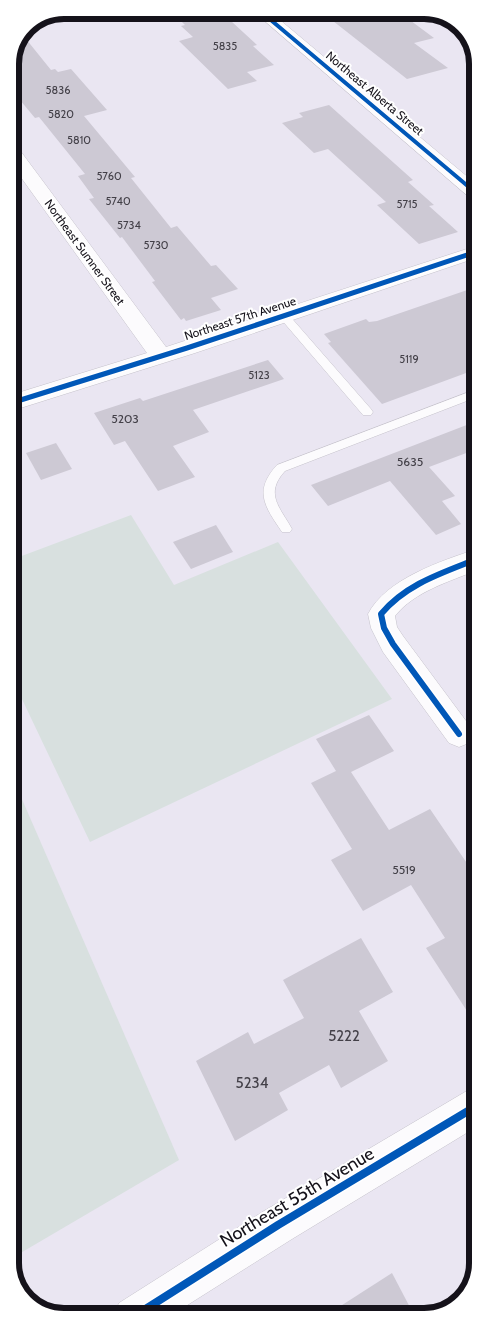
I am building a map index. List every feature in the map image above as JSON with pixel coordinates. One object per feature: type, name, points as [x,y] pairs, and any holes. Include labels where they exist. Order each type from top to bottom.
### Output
[{"type":"street","name":"Northeast Alberta Street","points":[[270,19],[469,187]]},
{"type":"street","name":"Northeast Sumner Street","points":[[19,161],[160,355]]},
{"type":"street","name":"Northeast 57th Avenue","points":[[19,400],[469,258]]},
{"type":"street","points":[[459,734],[393,644],[384,628],[380,614],[388,603],[402,592],[469,563]]},
{"type":"street","name":"Northeast 55th Avenue","points":[[146,1308],[278,1225],[469,1110]]},
{"type":"lane","points":[[284,316],[367,412]]},
{"type":"lane","points":[[286,529],[269,502],[268,488],[274,475],[281,468],[469,396]]},
{"type":"shaded area","points":[[131,515],[174,585],[278,542],[392,699],[90,842],[19,693],[19,557]]},
{"type":"shaded area","points":[[19,792],[179,1160],[19,1254]]},
{"type":"building","points":[[179,19],[229,19],[257,45],[253,46],[274,65],[247,72],[257,81],[228,89],[179,41],[193,37],[181,26],[185,25]]},
{"type":"building","points":[[341,19],[408,19],[434,38],[414,43],[448,68],[407,79],[333,21]]},
{"type":"building","points":[[26,39],[51,70],[55,69],[58,72],[71,69],[107,110],[84,116],[135,177],[131,178],[171,228],[177,226],[211,266],[216,265],[238,289],[211,298],[221,310],[186,321],[184,318],[181,320],[152,282],[155,281],[122,237],[120,238],[89,199],[94,198],[78,176],[85,174],[39,117],[35,118],[19,99],[19,61]]},
{"type":"building","points":[[329,105],[413,180],[408,182],[434,205],[429,206],[458,232],[419,244],[377,205],[386,202],[328,149],[314,153],[282,123],[303,117],[299,113]]},
{"type":"building","points":[[469,289],[469,372],[382,404],[328,343],[331,342],[324,334],[366,319],[369,322],[377,321]]},
{"type":"building","points":[[268,360],[284,379],[193,410],[209,432],[173,446],[195,477],[158,491],[125,441],[114,445],[94,413],[140,398],[143,401]]},
{"type":"building","points":[[469,424],[469,452],[429,467],[455,496],[442,501],[461,524],[436,535],[390,481],[328,506],[311,485]]},
{"type":"building","points":[[56,443],[72,469],[41,480],[26,453]]},
{"type":"building","points":[[216,525],[233,552],[191,569],[173,542]]},
{"type":"building","points":[[369,715],[394,751],[351,772],[389,830],[430,809],[469,866],[469,1014],[426,948],[445,938],[411,885],[363,911],[331,860],[352,849],[311,783],[336,771],[316,739]]},
{"type":"building","points":[[361,938],[393,992],[359,1011],[388,1061],[341,1088],[329,1065],[279,1093],[288,1110],[235,1141],[196,1061],[248,1032],[254,1044],[304,1018],[283,980]]},
{"type":"building","points":[[392,1273],[410,1308],[337,1308]]},
{"type":"cycle path","points":[[270,19],[469,187]]},
{"type":"cycle path","points":[[19,400],[187,348],[469,254]]},
{"type":"cycle path","points":[[459,734],[393,644],[384,628],[381,614],[389,604],[411,588],[469,562]]},
{"type":"cycle path","points":[[147,1308],[278,1225],[469,1110]]}]
